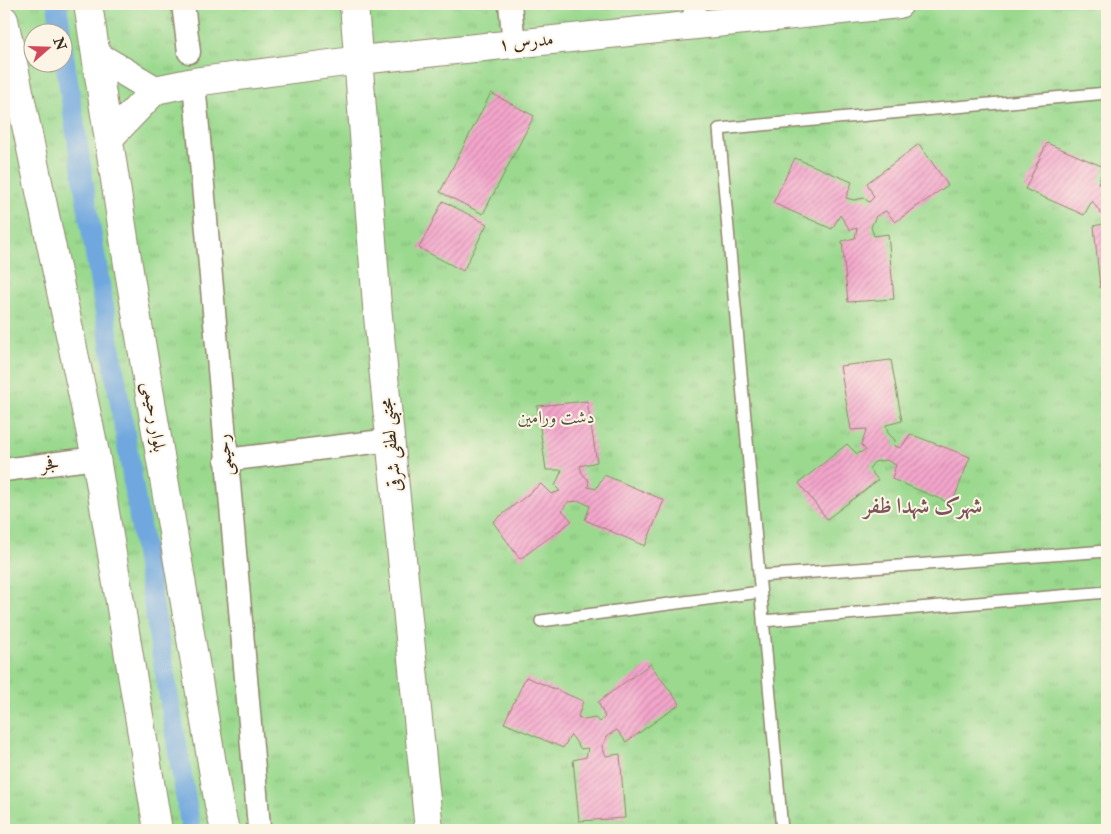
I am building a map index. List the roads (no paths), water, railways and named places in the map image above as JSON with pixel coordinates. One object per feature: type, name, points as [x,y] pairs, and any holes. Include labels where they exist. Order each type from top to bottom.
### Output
[{"type":"street","name":"بلوار رحیمی","points":[[88,4],[219,805],[225,830]]},
{"type":"street","points":[[183,4],[189,52]]},
{"type":"street","name":"مجتبی لطفی شرقی","points":[[354,4],[360,60],[377,306],[430,830]]},
{"type":"street","points":[[510,4],[514,44]]},
{"type":"street","name":"مدرس ۱","points":[[155,90],[194,82],[360,60],[514,44],[695,14],[899,4]]},
{"type":"street","points":[[4,20],[96,458],[158,830]]},
{"type":"street","points":[[96,55],[155,90],[109,138]]},
{"type":"street","name":"رحیمی","points":[[194,82],[259,827]]},
{"type":"street","points":[[226,460],[391,440]]},
{"type":"street","name":"فجر","points":[[4,470],[96,458]]},
{"type":"lane","points":[[782,830],[719,129],[1107,93]]},
{"type":"lane","points":[[759,576],[1107,551]]},
{"type":"lane","points":[[541,621],[760,592]]},
{"type":"lane","points":[[764,621],[1107,592]]},
{"type":"waterway","points":[[57,4],[60,22]]},
{"type":"waterway","points":[[67,72],[89,218],[191,830]]},
{"type":"district","name":"شهرک شهدا ظفر","points":[[923,506]]},
{"type":"park label","name":"دشت ورامین","points":[[556,417]]}]
